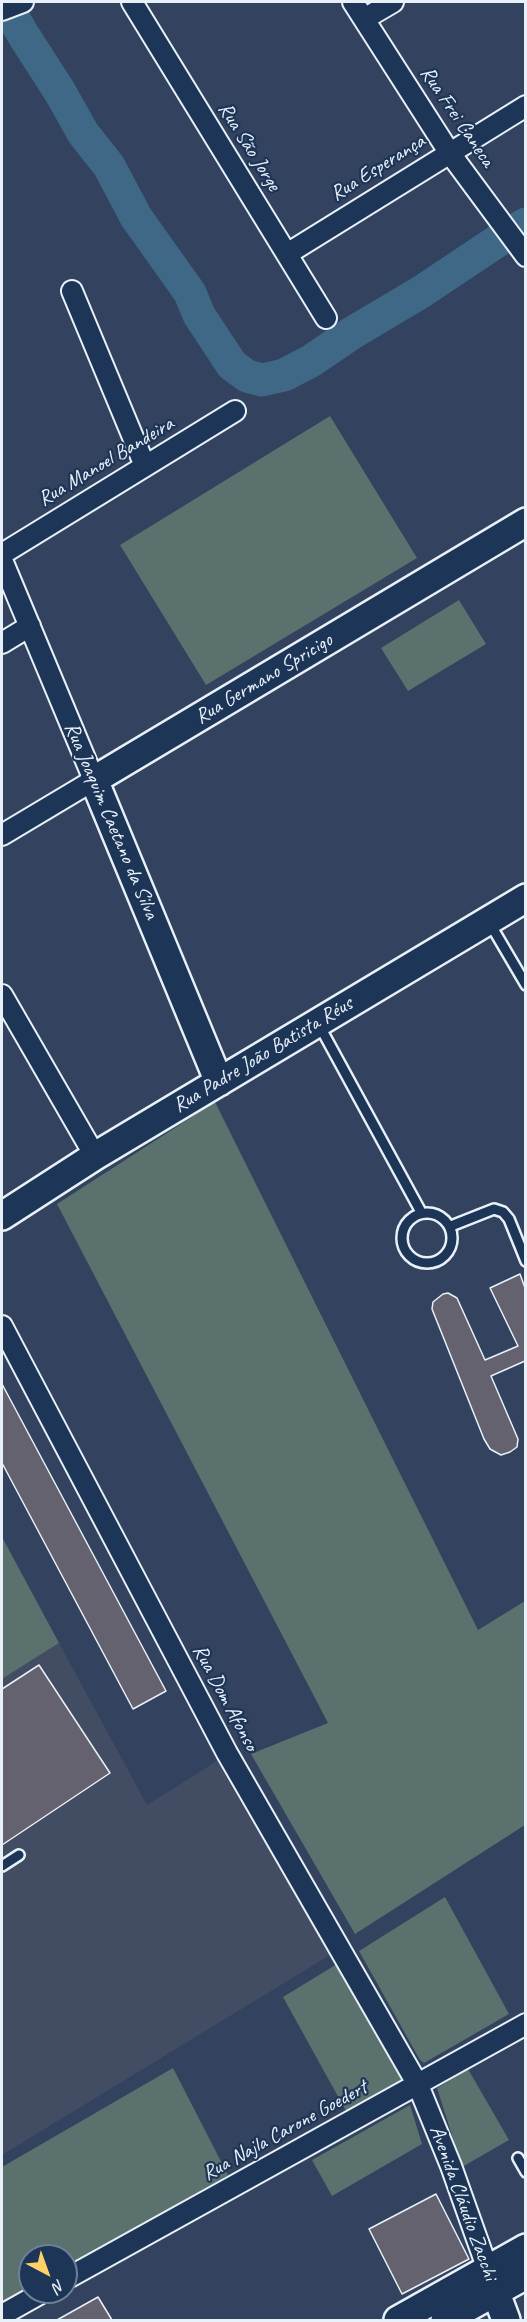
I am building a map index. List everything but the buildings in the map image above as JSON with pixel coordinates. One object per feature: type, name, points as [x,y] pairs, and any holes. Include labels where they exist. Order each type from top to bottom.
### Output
[{"type":"main road","name":"Rua Germano Spricigo","points":[[94,780],[525,522]]},
{"type":"main road","name":"Rua Joaquim Caetano da Silva","points":[[94,780],[219,1082]]},
{"type":"main road","name":"Rua Padre João Batista Réus","points":[[2,1216],[95,1156],[525,898]]},
{"type":"main road","points":[[445,2320],[492,2281],[525,2248]]},
{"type":"main road","points":[[398,2320],[492,2281],[525,2275]]},
{"type":"main road","name":"Avenida Cláudio Zacchi","points":[[492,2281],[506,2320]]},
{"type":"street","points":[[2,10],[24,2]]},
{"type":"street","name":"Rua São Jorge","points":[[132,2],[326,318]]},
{"type":"street","name":"Rua Frei Caneca","points":[[353,2],[449,152],[525,256]]},
{"type":"street","points":[[364,19],[393,2]]},
{"type":"street","name":"Rua Esperança","points":[[287,254],[525,106]]},
{"type":"street","points":[[72,291],[145,466]]},
{"type":"street","name":"Rua Manoel Bandeira","points":[[2,554],[236,411]]},
{"type":"street","name":"Rua Joaquim Caetano da Silva","points":[[2,560],[94,780]]},
{"type":"street","points":[[2,643],[30,627]]},
{"type":"street","name":"Rua Germano Spricigo","points":[[2,835],[94,780]]},
{"type":"street","points":[[2,995],[95,1156]]},
{"type":"street","name":"Rua Dom Afonso","points":[[2,1326],[227,1753],[418,2085]]},
{"type":"street","name":"Rua Najla Carone Goedert","points":[[78,2273],[525,2024]]},
{"type":"street","name":"Avenida Cláudio Zacchi","points":[[418,2085],[451,2166],[492,2281]]},
{"type":"street","points":[[2,2315],[22,2304]]},
{"type":"lane","points":[[488,920],[525,985]]},
{"type":"lane","points":[[318,1023],[421,1212]]},
{"type":"lane","points":[[451,1227],[494,1209],[503,1212],[509,1219],[525,1261]]},
{"type":"lane","points":[[421,1212],[439,1214],[451,1227],[453,1242],[446,1256],[432,1263],[416,1261],[405,1250],[402,1235],[408,1221],[421,1212]]},
{"type":"lane","points":[[2,1866],[19,1855]]},
{"type":"lane","points":[[518,2158],[525,2172]]},
{"type":"shaded area","points":[[59,1643],[147,1805],[217,1761],[330,1955],[2,2155],[2,1679]]},
{"type":"green space","points":[[330,416],[417,558],[206,685],[120,545]]},
{"type":"green space","points":[[459,600],[486,644],[408,691],[381,648]]},
{"type":"green space","points":[[215,1102],[478,1630],[525,1601],[525,1825],[355,1934],[251,1754],[328,1723],[57,1204]]},
{"type":"green space","points":[[2,1537],[59,1643],[2,1679]]},
{"type":"green space","points":[[445,1897],[509,2014],[424,2063],[420,2060],[359,1951]]},
{"type":"green space","points":[[337,1964],[400,2068],[402,2080],[346,2111],[283,1997]]},
{"type":"green space","points":[[173,2068],[228,2175],[78,2260],[78,2244],[18,2244],[18,2294],[2,2303],[2,2167]]},
{"type":"green space","points":[[468,2069],[509,2140],[462,2167],[437,2088]]},
{"type":"green space","points":[[410,2105],[422,2144],[332,2196],[312,2160]]},
{"type":"waterway","points":[[4,2],[83,133],[109,166],[136,217],[190,293],[199,315],[232,365],[247,376],[262,380],[284,375],[311,361],[499,240]]},
{"type":"waterway","points":[[522,226],[526,224]]}]
